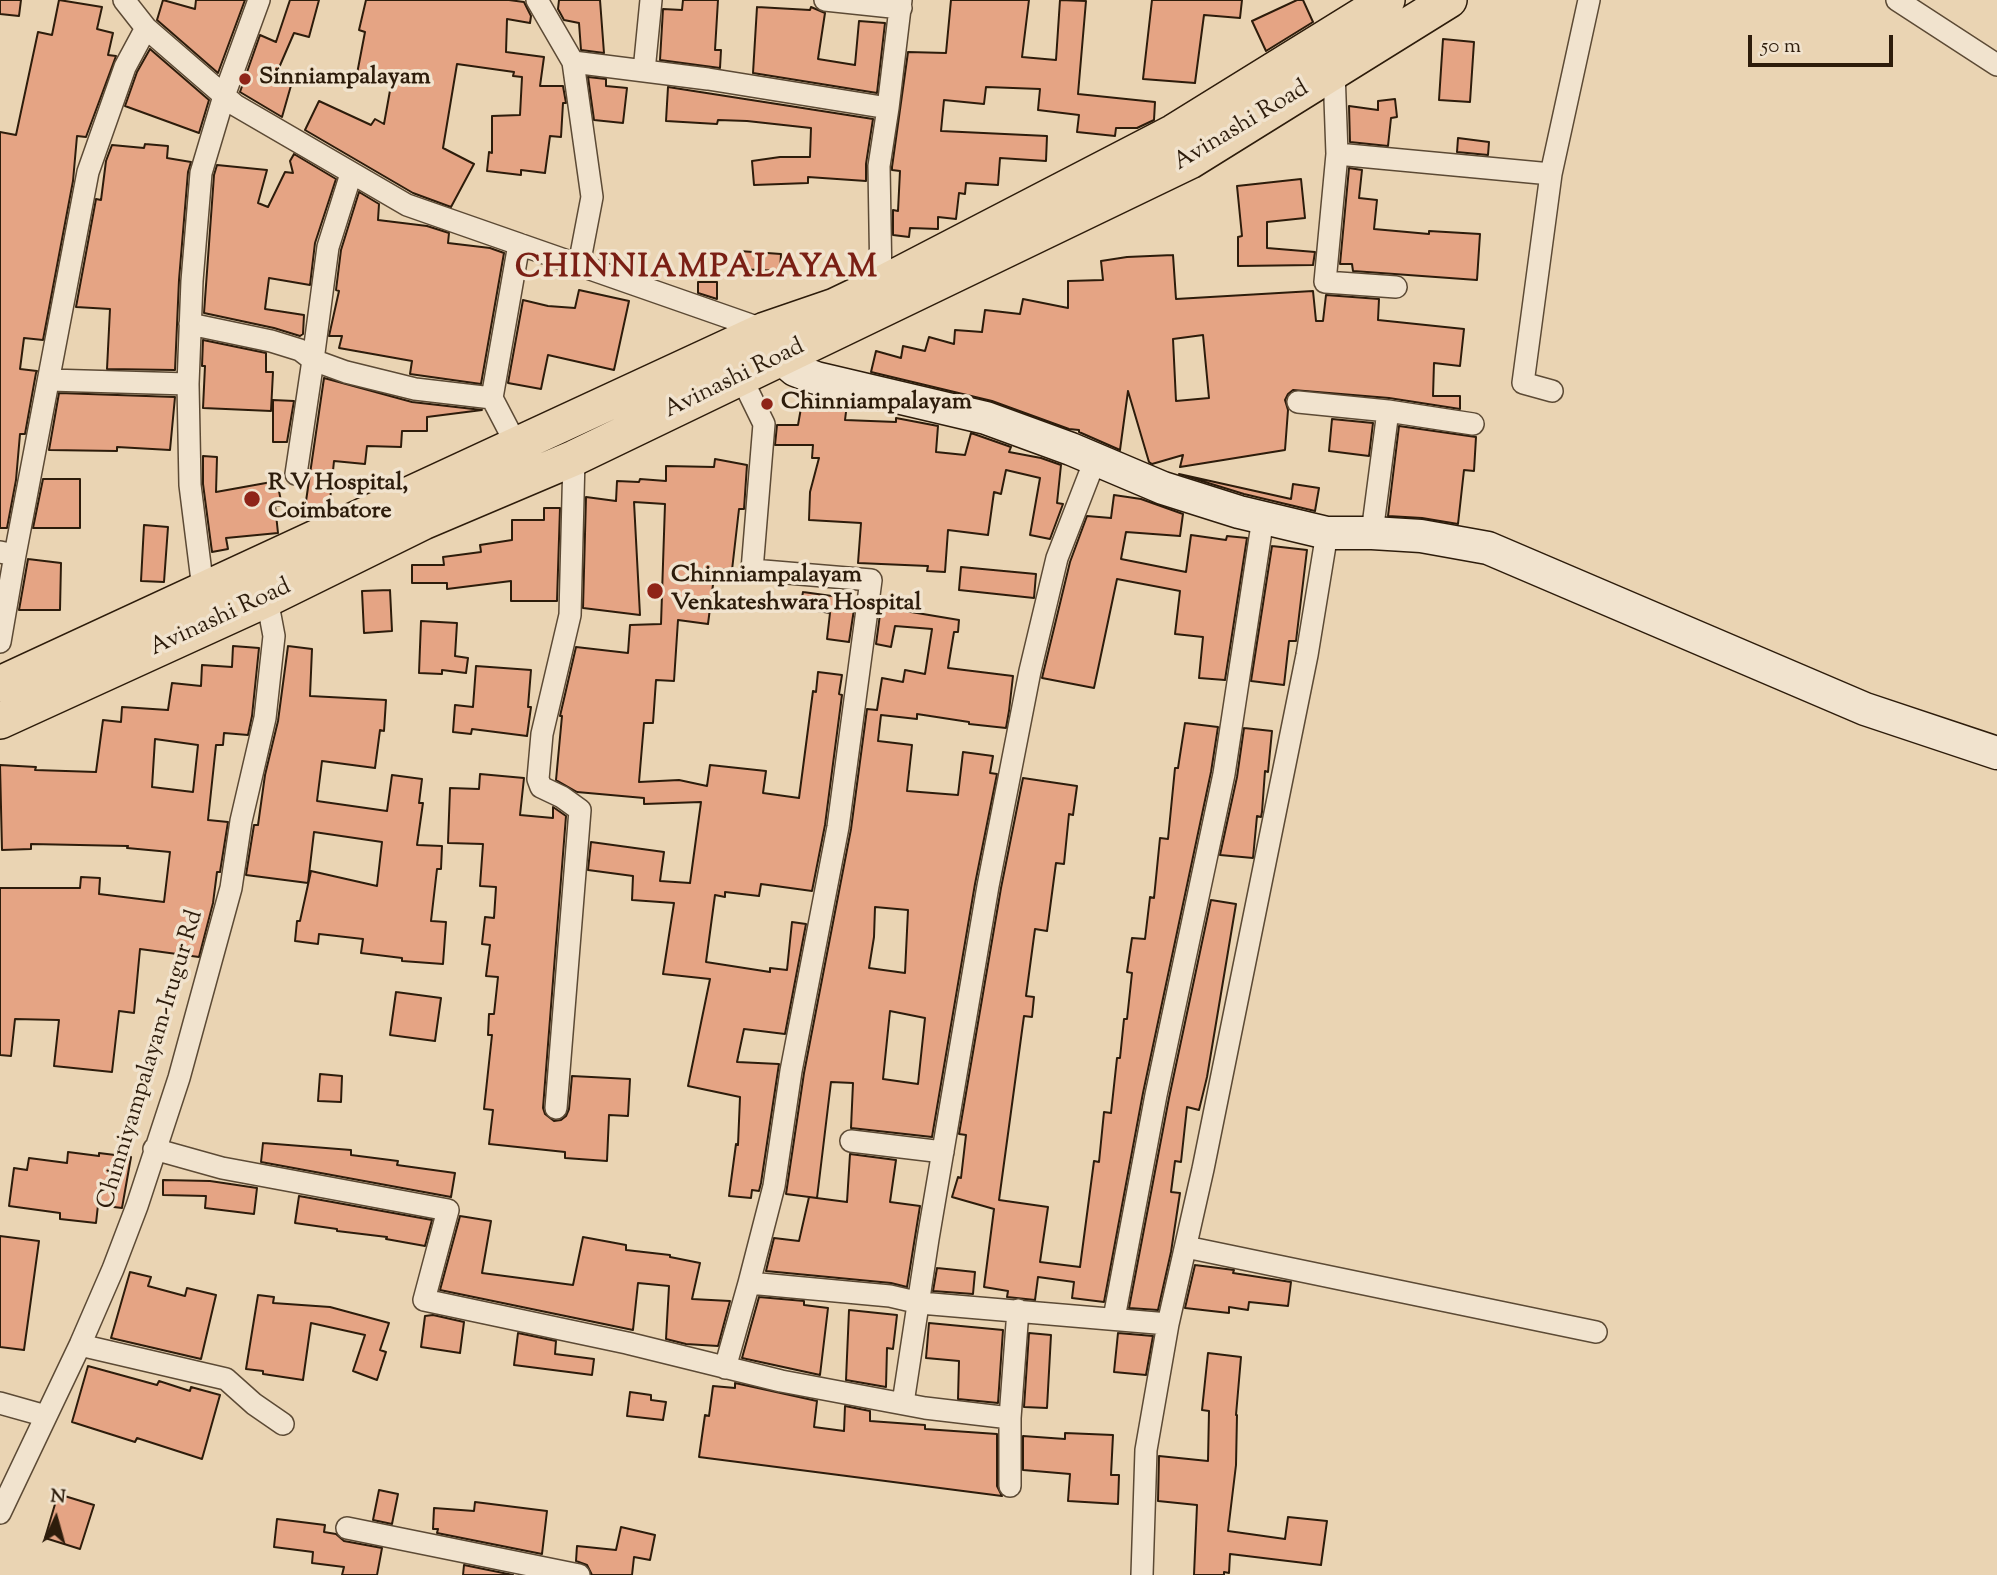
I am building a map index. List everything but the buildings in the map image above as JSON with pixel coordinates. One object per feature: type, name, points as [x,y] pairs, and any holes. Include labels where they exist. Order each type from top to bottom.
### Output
[{"type":"main road","name":"Avinashi Road","points":[[0,721],[267,599],[423,522],[574,458],[741,377],[773,344],[835,306],[1174,132],[1387,0]]},
{"type":"main road","name":"Avinashi Road","points":[[0,684],[516,444],[773,344],[1190,161],[1449,0]]},
{"type":"main road","points":[[773,344],[795,370],[816,378],[986,418],[1163,488],[1239,512],[1327,533],[1372,533],[1457,541],[1488,548],[1865,709],[1997,753]]},
{"type":"street","points":[[203,589],[190,485],[188,384],[201,173],[230,101],[259,0]]},
{"type":"street","points":[[537,0],[573,62],[592,197],[579,264]]},
{"type":"street","points":[[644,71],[651,0]]},
{"type":"street","points":[[825,0],[901,4],[879,166],[881,284]]},
{"type":"street","points":[[1552,391],[1523,383],[1551,174],[1589,0]]},
{"type":"street","points":[[1897,0],[1997,65]]},
{"type":"street","points":[[130,3],[146,27],[230,101],[407,205],[579,264],[773,344]]},
{"type":"street","points":[[0,642],[10,552],[43,409],[88,172],[125,67],[146,27]]},
{"type":"street","points":[[573,62],[709,79],[888,108]]},
{"type":"street","points":[[1334,71],[1337,154],[1325,282],[1396,287]]},
{"type":"street","points":[[1337,154],[1551,174]]},
{"type":"street","points":[[296,474],[328,247],[346,170]]},
{"type":"street","points":[[516,444],[492,398],[519,244]]},
{"type":"street","points":[[190,324],[271,341],[300,350],[313,360],[346,372],[415,388],[492,398]]},
{"type":"street","points":[[725,1368],[774,1186],[791,1071],[838,827],[871,580],[752,570],[764,424],[741,377]]},
{"type":"street","points":[[48,380],[188,384]]},
{"type":"street","points":[[1298,402],[1388,411],[1474,424]]},
{"type":"street","points":[[1372,533],[1388,411]]},
{"type":"street","points":[[556,1108],[580,810],[541,787],[538,779],[542,734],[570,615],[574,458]]},
{"type":"street","points":[[903,1403],[925,1256],[988,886],[1030,671],[1057,558],[1095,460]]},
{"type":"street","points":[[1114,1318],[1156,1096],[1224,774],[1264,518]]},
{"type":"street","points":[[1142,1575],[1146,1450],[1168,1324],[1307,655],[1327,533]]},
{"type":"street","name":"Chinniyampalayam-Irugur Rd","points":[[0,1513],[80,1345],[137,1206],[179,1078],[231,888],[241,821],[265,718],[274,636],[267,599]]},
{"type":"street","points":[[851,1141],[943,1152]]},
{"type":"street","points":[[154,1149],[222,1168],[449,1210],[424,1300],[627,1343],[781,1381],[903,1403],[1010,1418]]},
{"type":"street","points":[[1186,1247],[1596,1332]]},
{"type":"street","points":[[749,1283],[890,1296],[920,1303],[1168,1324]]},
{"type":"street","points":[[1010,1486],[1010,1418],[1018,1310]]},
{"type":"street","points":[[80,1345],[226,1379],[254,1404],[283,1424]]},
{"type":"street","points":[[0,1404],[46,1416]]},
{"type":"street","points":[[347,1528],[579,1575]]},
{"type":"place","name":"Sinniampalayam","points":[[245,79]]},
{"type":"place","name":"Chinniampalayam","points":[[767,404]]},
{"type":"place","name":"R V Hospital, Coimbatore","points":[[252,499]]},
{"type":"place","name":"Chinniampalayam Venkateshwara Hospital","points":[[655,591]]},
{"type":"district","name":"CHINNIAMPALAYAM","points":[[697,271]]}]
